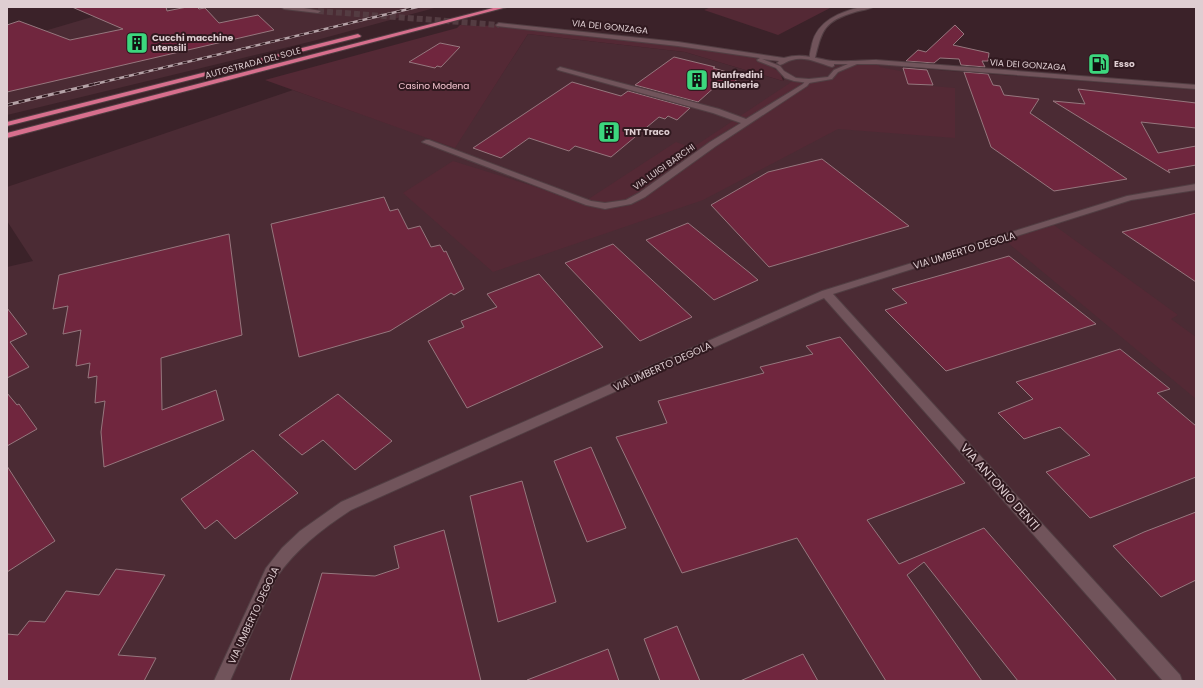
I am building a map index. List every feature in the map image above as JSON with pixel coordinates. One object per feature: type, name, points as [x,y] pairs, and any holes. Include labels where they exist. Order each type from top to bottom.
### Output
[{"type":"highway","points":[[443,15],[474,7]]},
{"type":"highway","name":"AUTOSTRADA DEL SOLE","points":[[7,136],[504,7]]},
{"type":"highway","name":"AUTOSTRADA DEL SOLE","points":[[7,124],[367,34]]},
{"type":"street","points":[[284,7],[318,11]]},
{"type":"street","points":[[812,58],[818,36],[824,26],[841,15],[856,9],[870,7]]},
{"type":"street","name":"VIA DEI GONZAGA","points":[[499,25],[663,42],[784,60],[791,58],[812,58],[832,65],[836,72]]},
{"type":"street","name":"VIA DEI GONZAGA","points":[[719,50],[756,58],[778,67],[780,72],[787,76],[808,81],[833,77],[836,72],[860,62]]},
{"type":"street","points":[[778,67],[784,60]]},
{"type":"street","name":"VIA DEI GONZAGA","points":[[826,62],[876,62],[1196,87]]},
{"type":"street","points":[[560,69],[716,111],[747,122]]},
{"type":"street","name":"VIA LUIGI BARCHI","points":[[426,142],[589,204],[605,206],[628,202],[642,195],[747,122],[805,85],[808,81]]},
{"type":"street","name":"VIA UMBERTO DEGOLA","points":[[222,681],[271,573],[279,561],[299,540],[334,514],[367,496],[826,293],[1130,198],[1196,187]]},
{"type":"street","name":"VIA ANTONIO DENTI","points":[[826,293],[1174,681]]},
{"type":"shaded area","points":[[126,7],[438,7],[313,41],[7,115],[7,42]]},
{"type":"shaded area","points":[[528,34],[685,52],[783,81],[787,76],[778,67],[784,60],[799,57],[826,62],[860,62],[925,69],[1196,90],[1196,681],[7,681],[7,267],[33,261],[7,221],[7,187],[293,90],[455,147]]},
{"type":"green space","points":[[711,7],[832,7],[778,35],[704,10]]},
{"type":"green space","name":"Casino Modena","points":[[460,25],[499,25],[719,50],[756,58],[780,72],[783,81],[685,52],[528,34],[455,148],[265,80],[457,28]]},
{"type":"green space","points":[[860,62],[876,62],[880,67],[905,72],[908,84],[955,88],[955,138],[838,129],[703,200],[493,272],[403,193],[453,161],[584,202],[676,142],[692,148],[796,79],[808,81],[833,77],[836,72]]},
{"type":"green space","points":[[1051,223],[1178,315],[1171,319],[1196,337],[1196,399],[1002,238]]},
{"type":"building","name":"Cucchi macchine utensili","points":[[72,7],[166,7],[167,11],[187,7],[197,7],[199,9],[205,8],[219,23],[258,15],[274,30],[7,92],[7,25],[19,21],[70,40],[123,29]]},
{"type":"building","points":[[955,25],[964,34],[953,45],[989,53],[988,61],[982,61],[985,67],[961,65],[959,59],[940,58],[934,63],[906,61],[918,50],[926,52]]},
{"type":"building","points":[[440,43],[460,47],[441,67],[437,66],[435,68],[409,62]]},
{"type":"building","name":"Manfredini Bullonerie","points":[[674,57],[715,67],[713,68],[741,76],[727,88],[717,85],[698,102],[635,85]]},
{"type":"building","points":[[903,68],[927,70],[933,85],[908,84]]},
{"type":"building","points":[[964,72],[988,74],[993,85],[1000,86],[1004,95],[1039,99],[1030,113],[1127,179],[1054,191],[991,147]]},
{"type":"building","points":[[572,82],[621,96],[628,91],[690,108],[677,120],[668,116],[665,119],[659,117],[611,157],[575,146],[569,151],[529,138],[501,158],[473,148]]},
{"type":"building","points":[[1078,89],[1196,103],[1196,128],[1141,122],[1158,153],[1196,146],[1196,165],[1168,170],[1170,173],[1053,101],[1085,104]]},
{"type":"building","points":[[822,159],[909,226],[769,267],[711,205],[768,172]]},
{"type":"building","points":[[384,197],[390,211],[398,209],[408,229],[420,226],[431,247],[440,245],[444,252],[446,251],[464,289],[454,295],[451,293],[390,331],[299,357],[271,224]]},
{"type":"building","points":[[1196,213],[1196,282],[1122,232],[1142,227]]},
{"type":"building","points":[[688,223],[758,280],[714,300],[646,240]]},
{"type":"building","points":[[229,234],[242,335],[161,358],[162,410],[216,390],[224,420],[104,467],[101,432],[105,401],[95,403],[97,376],[88,378],[90,363],[76,366],[81,330],[63,334],[68,306],[53,309],[59,275]]},
{"type":"building","points":[[613,244],[692,317],[640,341],[565,263]]},
{"type":"building","points":[[1009,256],[1096,324],[946,371],[885,310],[907,303],[892,289]]},
{"type":"building","points":[[539,274],[603,347],[467,408],[428,341],[464,327],[461,321],[497,307],[487,294]]},
{"type":"building","points":[[7,308],[27,334],[10,342],[29,367],[7,378]]},
{"type":"building","points":[[840,337],[965,483],[867,520],[899,564],[984,528],[1117,681],[1018,681],[924,562],[907,575],[982,681],[886,681],[797,538],[682,573],[616,437],[667,423],[658,401],[764,373],[760,367],[813,354],[806,346]]},
{"type":"building","points":[[1120,349],[1170,389],[1157,393],[1196,426],[1196,477],[1090,518],[1046,472],[1090,455],[1060,427],[1024,439],[998,413],[1033,399],[1016,382]]},
{"type":"building","points":[[7,393],[17,405],[19,404],[37,429],[7,446]]},
{"type":"building","points":[[338,394],[392,441],[355,470],[323,440],[302,455],[279,435]]},
{"type":"building","points":[[591,447],[626,528],[587,542],[554,461]]},
{"type":"building","points":[[253,450],[298,493],[235,539],[217,520],[205,529],[181,499]]},
{"type":"building","points":[[7,466],[55,541],[7,572]]},
{"type":"building","points":[[522,481],[556,602],[498,622],[470,496]]},
{"type":"building","points":[[1196,512],[1196,580],[1161,597],[1113,546],[1144,532]]},
{"type":"building","points":[[444,530],[481,681],[290,681],[322,573],[375,576],[399,568],[394,546]]},
{"type":"building","points":[[116,569],[165,575],[118,655],[156,658],[144,681],[7,681],[7,634],[18,635],[29,621],[45,622],[66,591],[99,595]]},
{"type":"building","points":[[677,626],[700,681],[660,681],[644,639]]},
{"type":"building","points":[[608,649],[619,681],[527,681],[527,680]]},
{"type":"building","points":[[803,654],[818,681],[740,681]]},
{"type":"tunnel","points":[[318,11],[499,25]]},
{"type":"railway","points":[[95,84],[417,7]]},
{"type":"railway","points":[[7,105],[99,83]]},
{"type":"place","name":"Cucchi macchine utensili","points":[[137,43]]},
{"type":"place","name":"Esso","points":[[1099,64]]},
{"type":"place","name":"Manfredini Bullonerie","points":[[697,80]]},
{"type":"place","name":"TNT Traco","points":[[609,132]]}]
